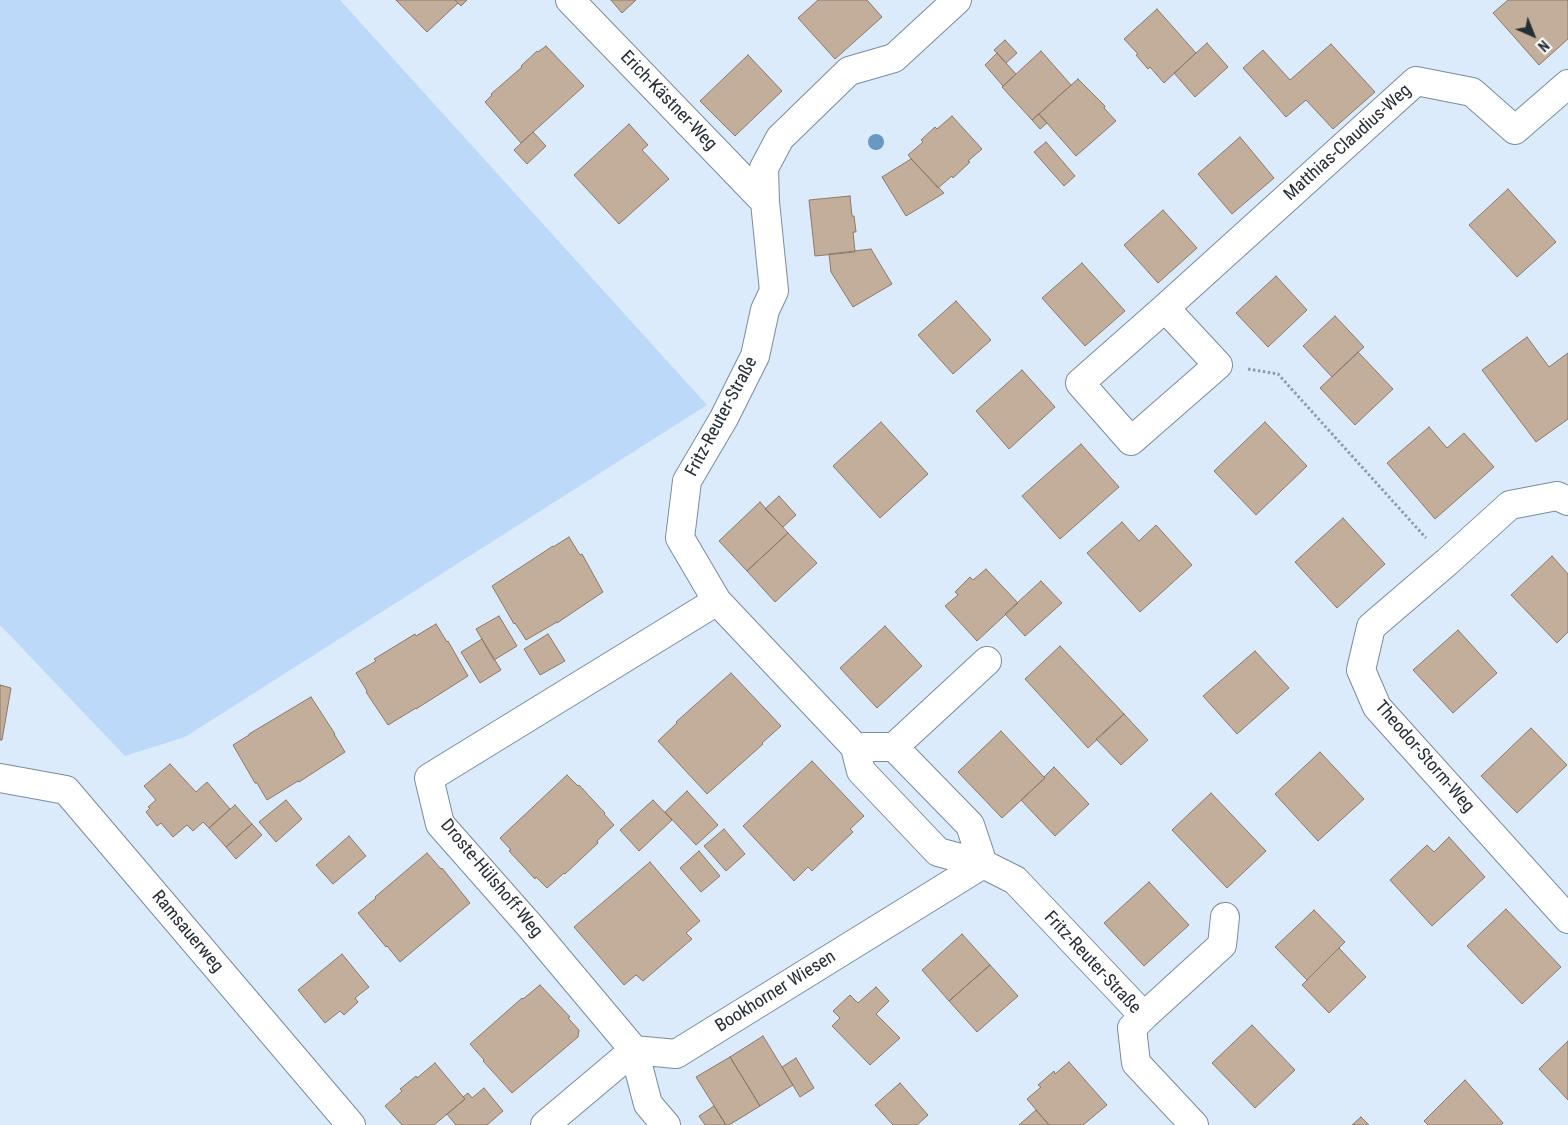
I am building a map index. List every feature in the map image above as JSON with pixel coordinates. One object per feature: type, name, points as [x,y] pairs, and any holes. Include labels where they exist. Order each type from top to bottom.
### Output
[{"type":"street","name":"Erich-Kästner-Weg","points":[[570,0],[766,202]]},
{"type":"street","name":"Fritz-Reuter-Straße","points":[[957,0],[894,58],[849,71],[780,138],[764,168],[774,291],[766,310],[755,356],[724,418],[687,481],[680,538],[717,601],[855,747],[861,771],[938,852],[983,864],[1015,880],[1144,1016],[1132,1028],[1136,1063],[1194,1125]]},
{"type":"street","name":"Matthias-Claudius-Weg","points":[[1218,365],[1131,441],[1080,383],[1166,308],[1416,81],[1472,92],[1515,130],[1568,84]]},
{"type":"street","points":[[1166,308],[1218,365]]},
{"type":"street","name":"Theodor-Storm-Weg","points":[[1568,501],[1557,496],[1510,505],[1372,627],[1360,670],[1376,707],[1568,920]]},
{"type":"street","name":"Droste-Hülshoff-Weg","points":[[634,1050],[530,926],[440,824],[429,778],[717,601]]},
{"type":"street","points":[[855,747],[894,747],[987,661]]},
{"type":"street","points":[[894,747],[970,825],[983,864]]},
{"type":"street","name":"Ramsauerweg","points":[[0,778],[66,790],[351,1125]]},
{"type":"street","name":"Bookhorner Wiesen","points":[[634,1050],[676,1054],[983,864]]},
{"type":"street","points":[[1144,1016],[1222,944],[1225,917]]},
{"type":"street","points":[[544,1125],[634,1050],[648,1104],[666,1125]]},
{"type":"path","points":[[1218,365],[1278,374],[1447,562]]},
{"type":"shaded area","points":[[0,0],[340,0],[707,405],[185,737],[125,756],[0,625]]},
{"type":"building","points":[[396,0],[455,0],[458,3],[427,32]]},
{"type":"building","points":[[455,0],[467,0],[461,6]]},
{"type":"building","points":[[611,0],[636,0],[622,13]]},
{"type":"building","points":[[818,0],[867,0],[882,17],[835,59],[798,18]]},
{"type":"building","points":[[1508,0],[1568,0],[1568,39],[1539,65],[1493,13]]},
{"type":"building","points":[[1157,9],[1196,53],[1164,83],[1150,67],[1148,69],[1136,55],[1138,54],[1124,39]]},
{"type":"building","points":[[1005,40],[1017,53],[1006,63],[994,50]]},
{"type":"building","points":[[1207,43],[1228,67],[1195,97],[1174,73]]},
{"type":"building","points":[[1331,44],[1375,92],[1333,129],[1306,100],[1286,117],[1243,68],[1263,50],[1290,80]]},
{"type":"building","points":[[546,46],[584,86],[521,143],[485,102],[491,94],[537,51]]},
{"type":"building","points":[[1041,51],[1071,85],[1032,120],[1002,87]]},
{"type":"building","points":[[997,53],[1016,74],[1003,86],[985,65]]},
{"type":"building","points":[[748,55],[782,91],[735,136],[700,101]]},
{"type":"building","points":[[1078,79],[1105,106],[1104,108],[1116,121],[1076,156],[1039,114]]},
{"type":"building","points":[[1039,114],[1047,123],[1040,129],[1032,120]]},
{"type":"building","points":[[952,116],[982,149],[953,178],[952,176],[938,188],[908,155],[923,142],[921,140],[935,127],[937,129]]},
{"type":"building","points":[[629,124],[648,145],[642,150],[669,179],[619,224],[574,175]]},
{"type":"building","points":[[533,132],[546,146],[527,164],[514,150]]},
{"type":"building","points":[[1240,137],[1274,178],[1232,214],[1198,174]]},
{"type":"building","points":[[1046,142],[1075,176],[1064,186],[1034,152]]},
{"type":"building","points":[[911,159],[944,193],[906,216],[882,177]]},
{"type":"building","points":[[1508,189],[1556,242],[1517,277],[1469,225]]},
{"type":"building","points":[[850,196],[856,232],[853,232],[855,252],[815,256],[809,200]]},
{"type":"building","points":[[1163,210],[1197,248],[1158,283],[1124,245]]},
{"type":"building","points":[[871,249],[892,284],[853,307],[831,272],[829,254]]},
{"type":"building","points":[[1082,263],[1125,311],[1085,346],[1042,298]]},
{"type":"building","points":[[1276,276],[1307,310],[1268,347],[1236,313]]},
{"type":"building","points":[[956,301],[991,340],[953,374],[918,335]]},
{"type":"building","points":[[1335,316],[1364,347],[1332,377],[1303,346]]},
{"type":"building","points":[[1527,337],[1549,367],[1568,353],[1568,419],[1536,442],[1482,370]]},
{"type":"building","points":[[1358,352],[1393,389],[1355,425],[1320,388]]},
{"type":"building","points":[[1022,370],[1055,407],[1009,449],[976,411]]},
{"type":"building","points":[[881,422],[928,474],[880,518],[833,466]]},
{"type":"building","points":[[1265,422],[1307,466],[1256,515],[1214,471]]},
{"type":"building","points":[[1429,427],[1447,448],[1464,433],[1494,467],[1435,519],[1387,463]]},
{"type":"building","points":[[1081,444],[1119,487],[1060,539],[1022,496]]},
{"type":"building","points":[[779,496],[796,515],[783,527],[765,509]]},
{"type":"building","points":[[760,502],[788,533],[747,571],[719,541]]},
{"type":"building","points":[[1343,518],[1385,564],[1337,608],[1295,562]]},
{"type":"building","points":[[1122,522],[1139,541],[1156,525],[1192,565],[1140,612],[1087,553]]},
{"type":"building","points":[[788,533],[817,563],[775,602],[747,571]]},
{"type":"building","points":[[569,537],[580,555],[582,554],[603,592],[557,623],[526,640],[514,624],[492,586]]},
{"type":"building","points":[[1552,556],[1568,574],[1568,632],[1557,643],[1511,595]]},
{"type":"building","points":[[986,569],[1018,603],[977,641],[945,606],[958,595],[955,592],[970,577],[973,580]]},
{"type":"building","points":[[1041,581],[1062,603],[1025,636],[1005,614]]},
{"type":"building","points":[[499,616],[517,646],[494,660],[476,629]]},
{"type":"building","points":[[436,624],[468,676],[388,725],[356,673],[376,661],[374,659],[415,634],[416,636]]},
{"type":"building","points":[[885,626],[922,666],[877,708],[840,668]]},
{"type":"building","points":[[1458,630],[1497,673],[1453,713],[1413,670]]},
{"type":"building","points":[[548,634],[565,661],[540,675],[524,649]]},
{"type":"building","points":[[482,639],[501,670],[480,683],[461,652]]},
{"type":"building","points":[[1060,646],[1124,714],[1088,748],[1025,679]]},
{"type":"building","points":[[1255,651],[1289,688],[1237,734],[1203,696]]},
{"type":"building","points":[[731,673],[781,726],[707,794],[658,741],[676,722]]},
{"type":"building","points":[[0,685],[11,688],[2,740],[0,740]]},
{"type":"building","points":[[311,697],[345,752],[267,800],[233,745]]},
{"type":"building","points":[[1124,714],[1148,740],[1121,765],[1096,739]]},
{"type":"building","points":[[1531,728],[1567,765],[1517,813],[1481,776]]},
{"type":"building","points":[[1001,731],[1045,778],[1002,818],[958,772]]},
{"type":"building","points":[[1320,752],[1364,799],[1318,841],[1275,794]]},
{"type":"building","points":[[812,761],[864,816],[850,829],[853,832],[812,871],[808,867],[794,881],[743,826]]},
{"type":"building","points":[[170,764],[196,792],[207,782],[230,809],[209,828],[203,822],[193,831],[187,825],[173,837],[161,823],[157,826],[146,812],[150,808],[148,807],[156,800],[144,786]]},
{"type":"building","points":[[1054,767],[1089,804],[1055,836],[1021,800]]},
{"type":"building","points":[[567,775],[579,785],[614,825],[597,841],[598,843],[547,888],[536,877],[535,879],[509,851],[511,850],[500,838]]},
{"type":"building","points":[[687,791],[718,825],[696,845],[665,812]]},
{"type":"building","points":[[1211,793],[1266,851],[1227,888],[1172,830]]},
{"type":"building","points":[[286,800],[302,819],[276,842],[259,822]]},
{"type":"building","points":[[653,800],[672,820],[639,851],[620,830]]},
{"type":"building","points":[[235,805],[252,824],[226,847],[209,828]]},
{"type":"building","points":[[252,824],[262,835],[236,859],[226,847]]},
{"type":"building","points":[[724,829],[745,854],[726,871],[704,846]]},
{"type":"building","points":[[349,836],[366,856],[333,884],[316,865]]},
{"type":"building","points":[[1449,837],[1485,877],[1432,926],[1390,880],[1427,845],[1434,852]]},
{"type":"building","points":[[699,851],[720,876],[701,892],[680,868]]},
{"type":"building","points":[[427,853],[442,868],[470,903],[400,962],[358,913]]},
{"type":"building","points":[[650,862],[700,921],[686,933],[692,939],[643,981],[636,975],[624,985],[574,927]]},
{"type":"building","points":[[1149,882],[1189,925],[1144,966],[1104,923]]},
{"type":"building","points":[[1506,909],[1561,967],[1522,1004],[1467,946]]},
{"type":"building","points":[[1314,910],[1345,942],[1307,980],[1275,947]]},
{"type":"building","points":[[962,934],[990,965],[949,1001],[922,970]]},
{"type":"building","points":[[1339,948],[1366,977],[1329,1013],[1302,985]]},
{"type":"building","points":[[342,954],[369,987],[355,998],[358,1002],[344,1015],[340,1011],[325,1023],[298,990]]},
{"type":"building","points":[[990,965],[1018,996],[977,1032],[949,1001]]},
{"type":"building","points":[[540,985],[570,1017],[568,1018],[579,1030],[578,1037],[512,1093],[470,1044],[522,998]]},
{"type":"building","points":[[876,987],[889,1001],[876,1014],[900,1038],[870,1065],[832,1026],[840,1018],[833,1011],[850,995],[858,1003]]},
{"type":"building","points":[[1252,1025],[1295,1070],[1255,1108],[1212,1063]]},
{"type":"building","points":[[763,1036],[793,1085],[760,1106],[730,1057]]},
{"type":"building","points":[[1568,1041],[1568,1100],[1539,1069]]},
{"type":"building","points":[[730,1057],[760,1106],[726,1125],[696,1077]]},
{"type":"building","points":[[796,1058],[814,1088],[800,1097],[782,1067]]},
{"type":"building","points":[[1069,1062],[1107,1105],[1083,1125],[1049,1125],[1027,1099],[1041,1087],[1038,1085],[1054,1071],[1055,1074]]},
{"type":"building","points":[[435,1063],[465,1099],[434,1125],[402,1125],[385,1106],[402,1091],[400,1089]]},
{"type":"building","points":[[1465,1080],[1503,1123],[1501,1125],[1428,1125],[1424,1121]]},
{"type":"building","points":[[900,1083],[928,1115],[917,1125],[893,1125],[875,1105]]},
{"type":"building","points":[[484,1088],[503,1111],[487,1125],[456,1125],[447,1114],[465,1099],[463,1097],[468,1093],[472,1098]]},
{"type":"building","points":[[714,1106],[726,1125],[705,1125],[699,1116]]},
{"type":"building","points":[[1036,1110],[1049,1125],[1019,1125]]},
{"type":"building","points":[[1361,1117],[1369,1125],[1352,1125]]}]
